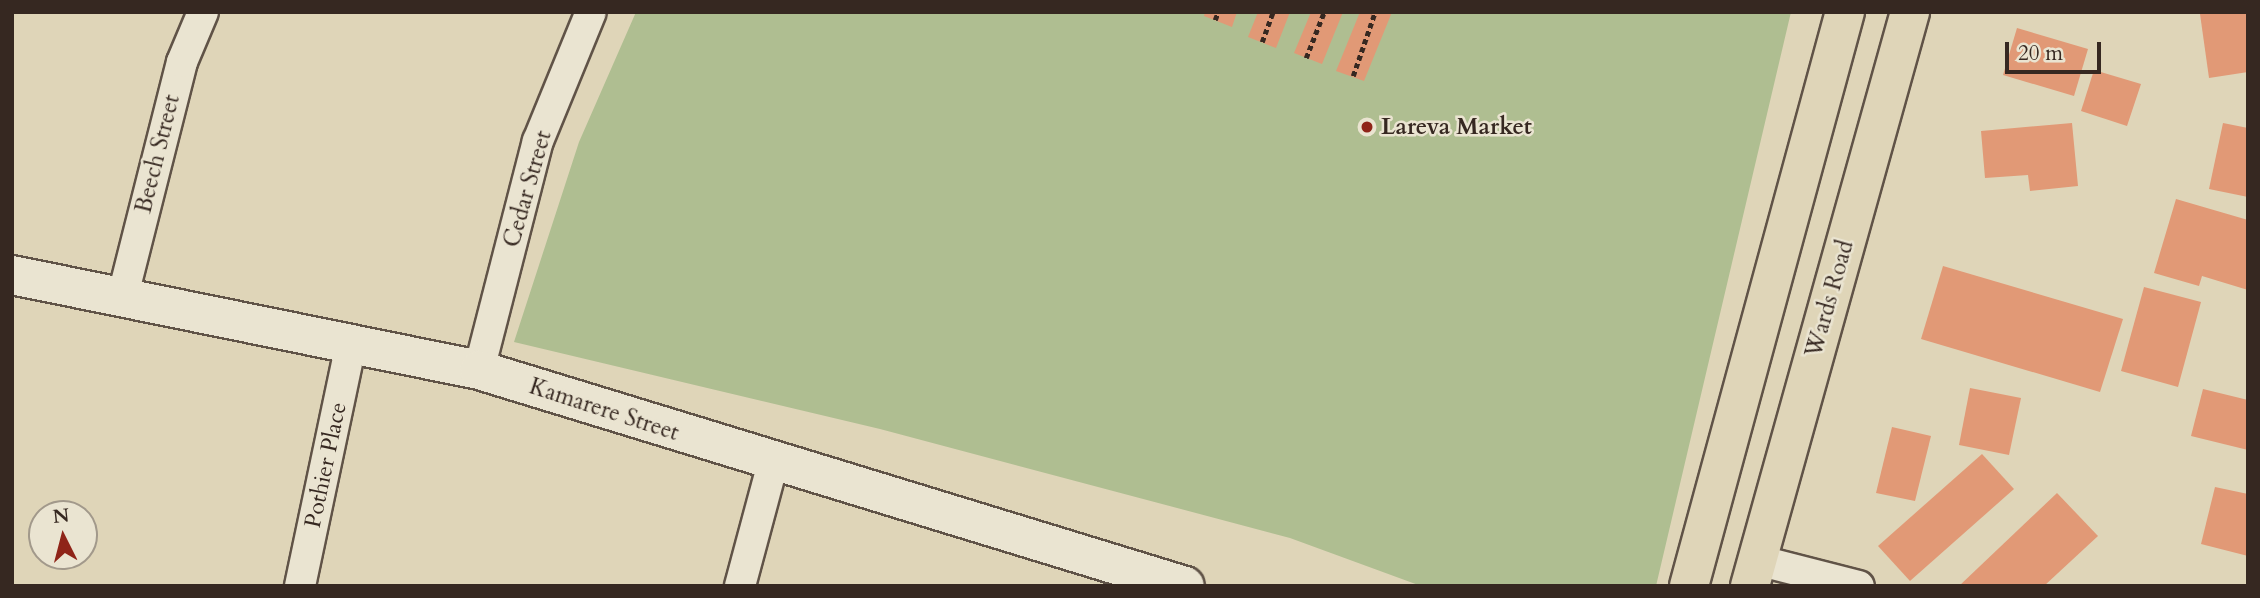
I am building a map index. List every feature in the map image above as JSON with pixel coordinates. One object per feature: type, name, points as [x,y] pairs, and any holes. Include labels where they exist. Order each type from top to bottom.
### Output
[{"type":"main road","points":[[1689,586],[1844,12]]},
{"type":"main road","name":"Wards Road","points":[[1754,573],[1910,12]]},
{"type":"street","name":"Beech Street","points":[[122,299],[182,62],[203,12]]},
{"type":"street","name":"Cedar Street","points":[[478,370],[538,141],[592,12]]},
{"type":"street","name":"Kamarere Street","points":[[12,275],[478,370],[773,463],[1185,586]]},
{"type":"street","name":"Pothier Place","points":[[300,586],[351,344]]},
{"type":"street","points":[[740,586],[773,463]]},
{"type":"street","points":[[1754,573],[1859,586]]},
{"type":"path","points":[[1215,20],[1219,12]]},
{"type":"path","points":[[1262,43],[1273,12]]},
{"type":"path","points":[[1306,58],[1324,12]]},
{"type":"path","points":[[1353,76],[1375,12]]},
{"type":"green space","points":[[636,12],[1791,12],[1656,586],[1421,586],[1290,538],[880,429],[514,342],[579,142]]},
{"type":"building","points":[[1205,12],[1237,12],[1232,27],[1204,16]]},
{"type":"building","points":[[1258,12],[1290,12],[1276,48],[1248,37]]},
{"type":"building","points":[[1311,12],[1343,12],[1322,64],[1294,53]]},
{"type":"building","points":[[1360,12],[1392,12],[1364,81],[1336,71]]},
{"type":"building","points":[[2248,12],[2248,72],[2209,78],[2200,14]]},
{"type":"building","points":[[2017,28],[2088,49],[2074,96],[2003,75]]},
{"type":"building","points":[[2094,70],[2141,84],[2127,126],[2081,111]]},
{"type":"building","points":[[2072,123],[2078,186],[2030,191],[2028,175],[1985,178],[1981,131]]},
{"type":"building","points":[[2223,123],[2248,128],[2248,197],[2209,189]]},
{"type":"building","points":[[2176,199],[2248,220],[2248,290],[2202,276],[2199,286],[2154,273]]},
{"type":"building","points":[[1943,266],[2123,319],[2100,392],[1921,339]]},
{"type":"building","points":[[2144,287],[2201,302],[2178,387],[2121,371]]},
{"type":"building","points":[[1970,388],[2021,398],[2009,455],[1959,445]]},
{"type":"building","points":[[2203,389],[2248,400],[2248,450],[2191,436]]},
{"type":"building","points":[[1892,427],[1931,436],[1915,501],[1876,493]]},
{"type":"building","points":[[1982,454],[2014,489],[1910,581],[1878,546]]},
{"type":"building","points":[[2215,487],[2248,494],[2248,556],[2201,544]]},
{"type":"building","points":[[2057,493],[2098,536],[2044,586],[1959,586]]},
{"type":"place","name":"Lareva Market","points":[[1367,127]]}]
